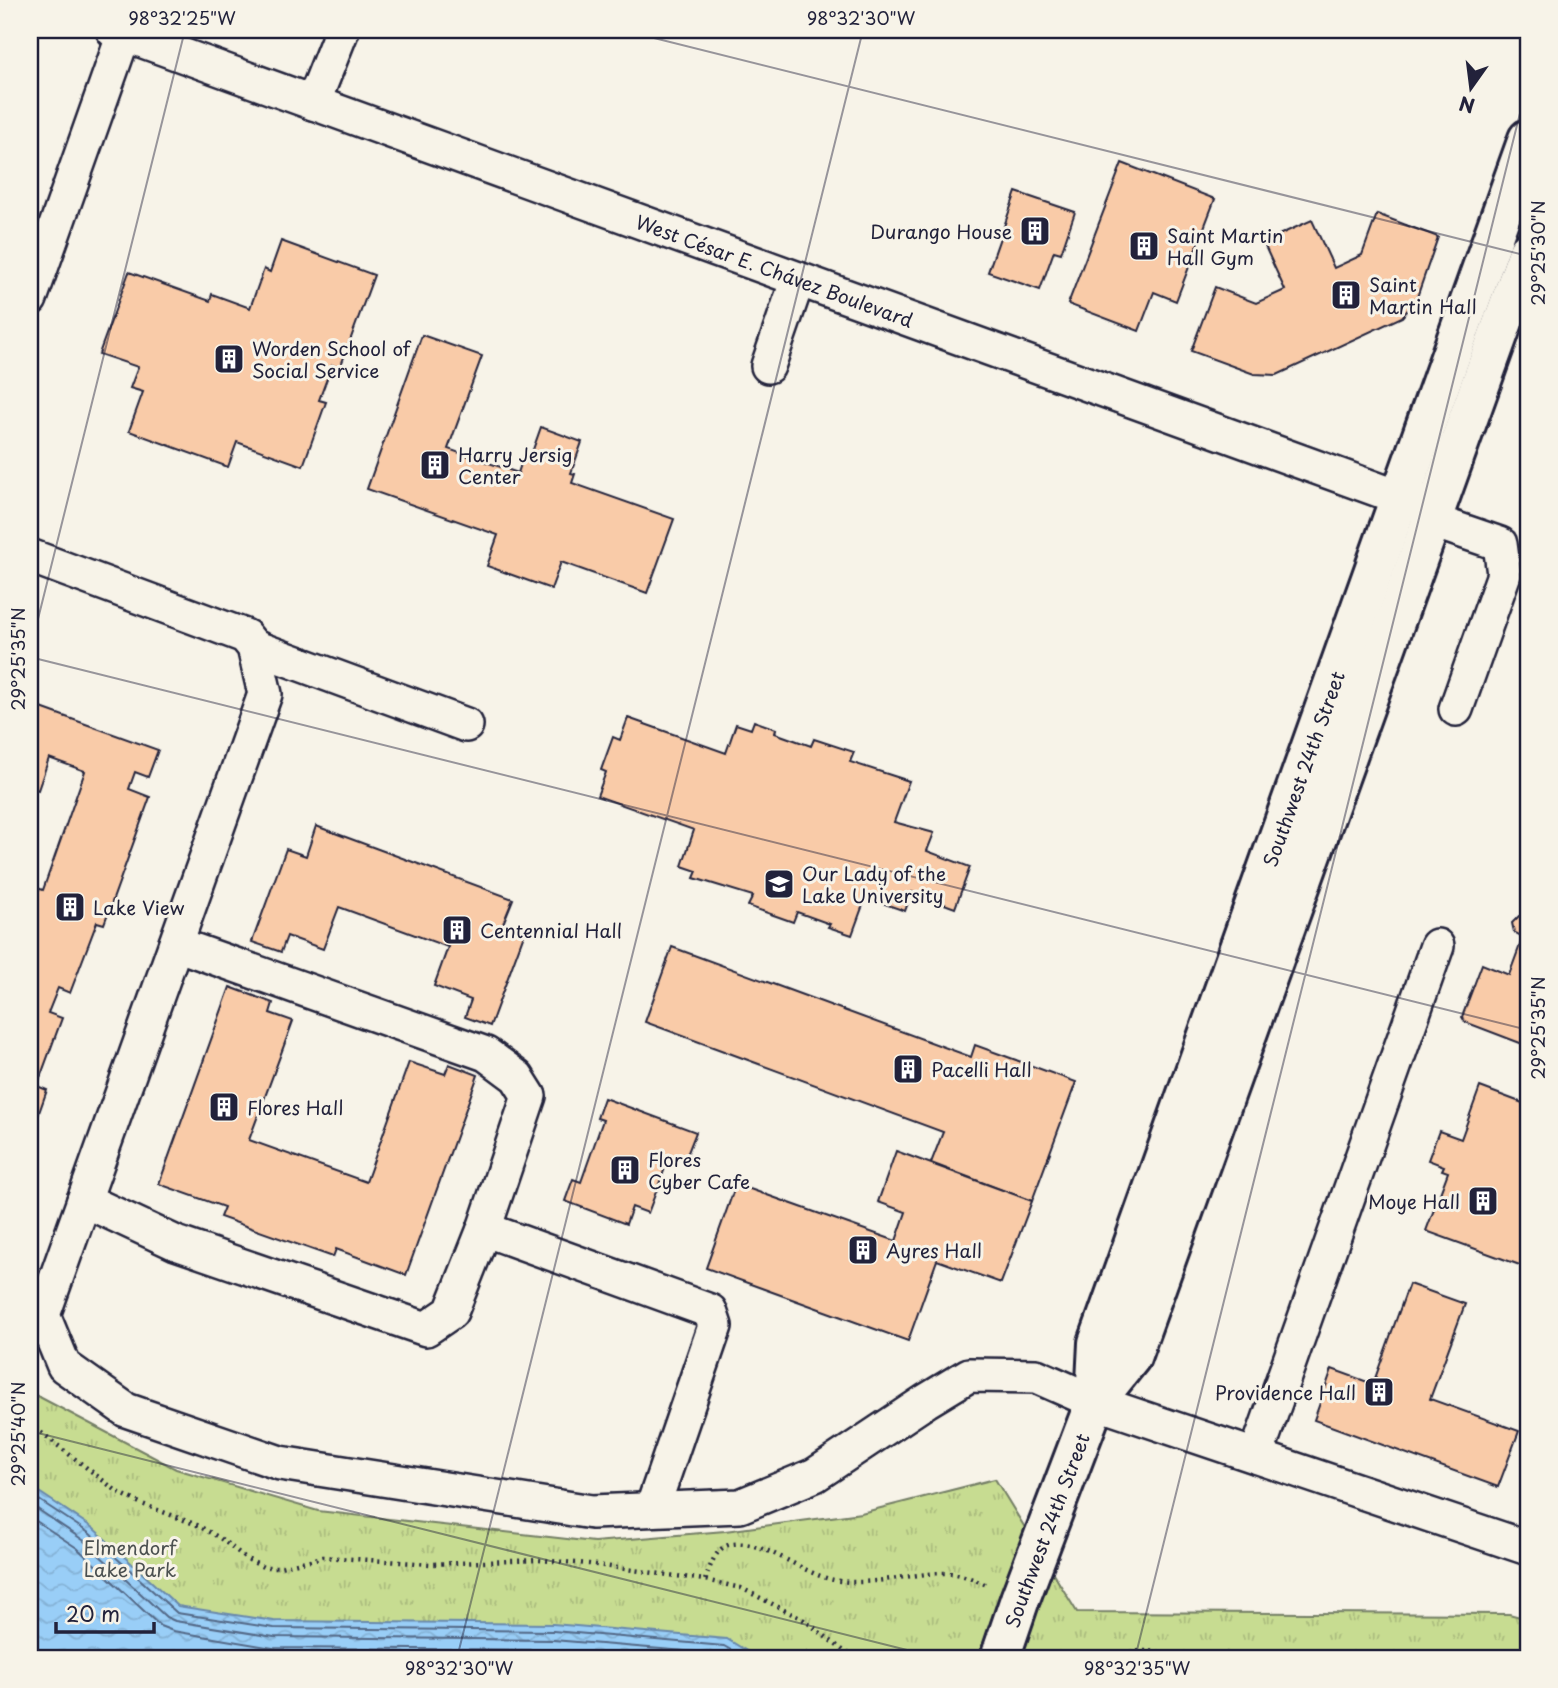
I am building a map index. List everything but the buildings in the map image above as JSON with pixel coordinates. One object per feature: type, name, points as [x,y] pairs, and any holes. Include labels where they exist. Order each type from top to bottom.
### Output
[{"type":"main road","name":"Southwest 24th Street","points":[[1095,1402],[1098,1343],[1528,139]]},
{"type":"main road","name":"Southwest 24th Street","points":[[1000,1658],[1095,1402],[1131,1357],[1528,252]]},
{"type":"street","points":[[313,103],[342,30]]},
{"type":"street","points":[[30,299],[118,32]]},
{"type":"street","name":"West César E. Chávez Boulevard","points":[[118,32],[1400,498],[1500,544],[1516,574]]},
{"type":"street","points":[[768,366],[798,279]]},
{"type":"street","points":[[30,556],[245,636],[254,648],[265,694],[43,1315],[64,1366],[126,1410],[279,1463],[592,1512],[740,1506],[815,1475],[970,1375],[1036,1376],[1095,1402],[1528,1548]]},
{"type":"street","points":[[1456,709],[1516,574]]},
{"type":"street","points":[[254,648],[467,725]]},
{"type":"street","points":[[84,1200],[176,1243],[426,1329],[451,1312],[484,1229],[529,1097],[517,1077],[486,1054],[176,944]]},
{"type":"street","points":[[1256,1456],[1437,946]]},
{"type":"street","points":[[484,1229],[710,1311],[715,1326],[652,1509]]},
{"type":"path","points":[[30,1424],[118,1492],[197,1525],[262,1567],[280,1567],[323,1557],[431,1564],[540,1560],[705,1580],[741,1588],[804,1620],[853,1658]]},
{"type":"path","points":[[705,1580],[718,1552],[728,1545],[744,1545],[762,1549],[815,1575],[835,1580],[856,1582],[947,1573],[964,1576],[987,1586]]},
{"type":"path","points":[[1110,1658],[1124,1652],[1156,1650],[1190,1658]]},
{"type":"green space","name":"Elmendorf Lake Park","points":[[30,1392],[176,1469],[318,1511],[594,1542],[725,1531],[861,1513],[995,1479],[1077,1612],[1509,1614],[1528,1619],[1528,1658],[30,1658]]},
{"type":"water","points":[[30,1486],[93,1528],[178,1606],[274,1621],[553,1624],[727,1639],[758,1658],[30,1658]]},
{"type":"place","name":"Durango House","points":[[1035,231]]},
{"type":"place","name":"Saint Martin Hall Gym","points":[[1144,246]]},
{"type":"place","name":"Saint Martin Hall","points":[[1346,295]]},
{"type":"place","name":"Worden School of Social Service","points":[[229,359]]},
{"type":"place","name":"Harry Jersig Center","points":[[435,465]]},
{"type":"place","name":"Our Lady of the Lake University","points":[[779,884]]},
{"type":"place","name":"Lake View","points":[[70,907]]},
{"type":"place","name":"Centennial Hall","points":[[457,930]]},
{"type":"place","name":"Pacelli Hall","points":[[908,1069]]},
{"type":"place","name":"Flores Hall","points":[[224,1107]]},
{"type":"place","name":"Flores Cyber Cafe","points":[[625,1170]]},
{"type":"place","name":"Moye Hall","points":[[1483,1201]]},
{"type":"place","name":"Ayres Hall","points":[[863,1250]]},
{"type":"place","name":"Providence Hall","points":[[1379,1392]]}]
